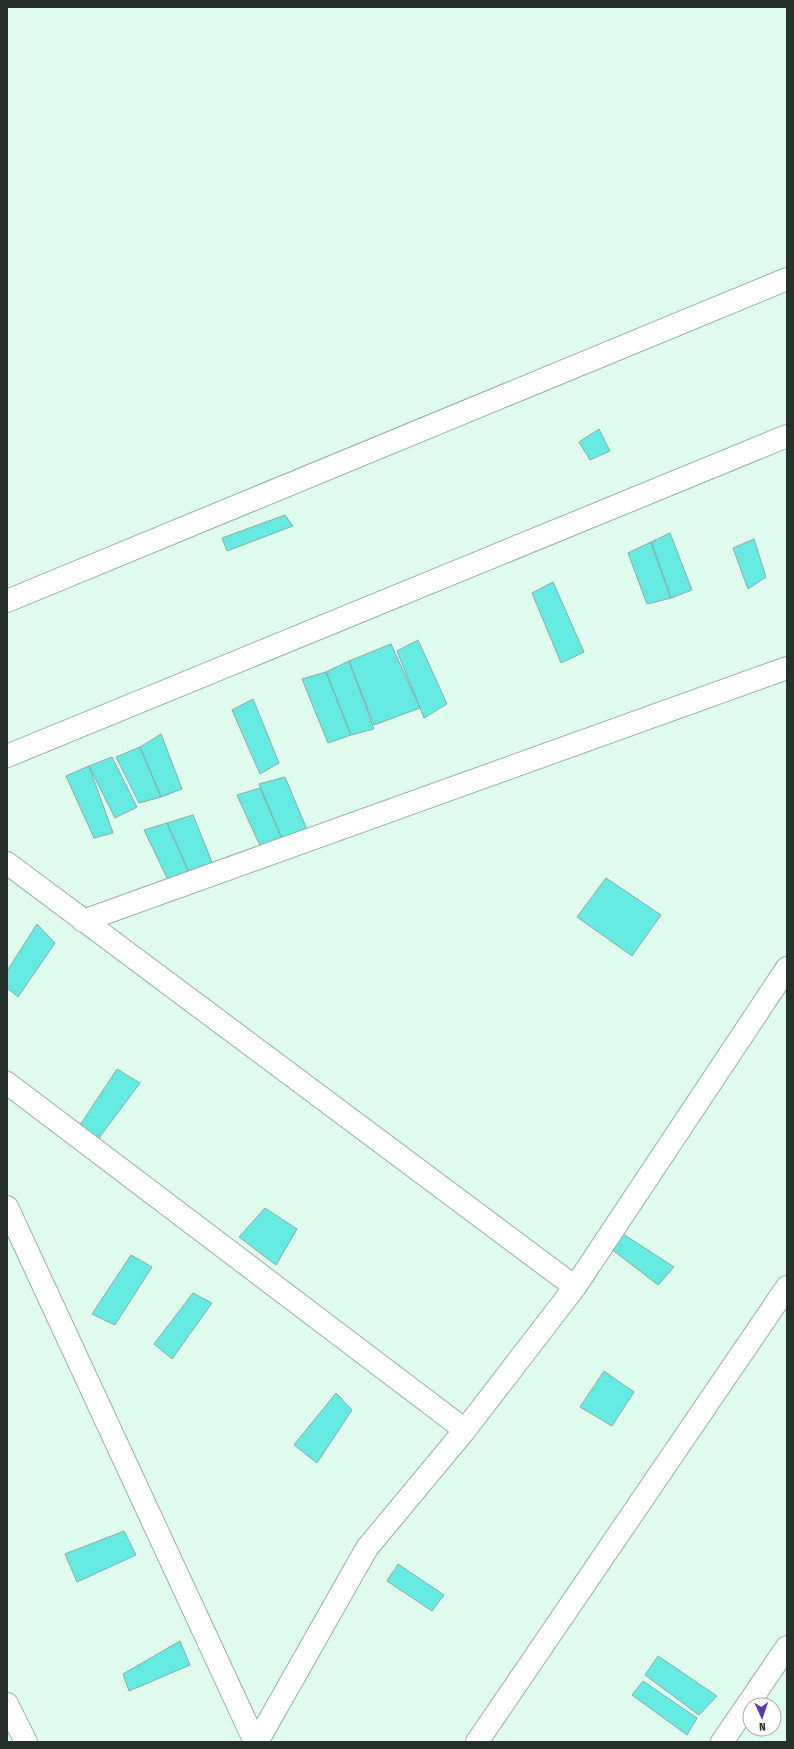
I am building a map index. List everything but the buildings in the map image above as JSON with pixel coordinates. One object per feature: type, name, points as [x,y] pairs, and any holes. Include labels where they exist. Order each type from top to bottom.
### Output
[{"type":"street","points":[[7,602],[787,279]]},
{"type":"street","points":[[7,756],[787,436]]},
{"type":"street","points":[[83,921],[787,668]]},
{"type":"street","points":[[7,863],[576,1287]]},
{"type":"street","points":[[256,1742],[367,1548],[465,1430],[576,1287],[787,968]]},
{"type":"street","points":[[7,1083],[465,1430]]},
{"type":"street","points":[[7,1207],[256,1742]]},
{"type":"street","points":[[477,1742],[787,1287]]},
{"type":"street","points":[[722,1742],[787,1647]]},
{"type":"street","points":[[7,1704],[26,1742]]}]
